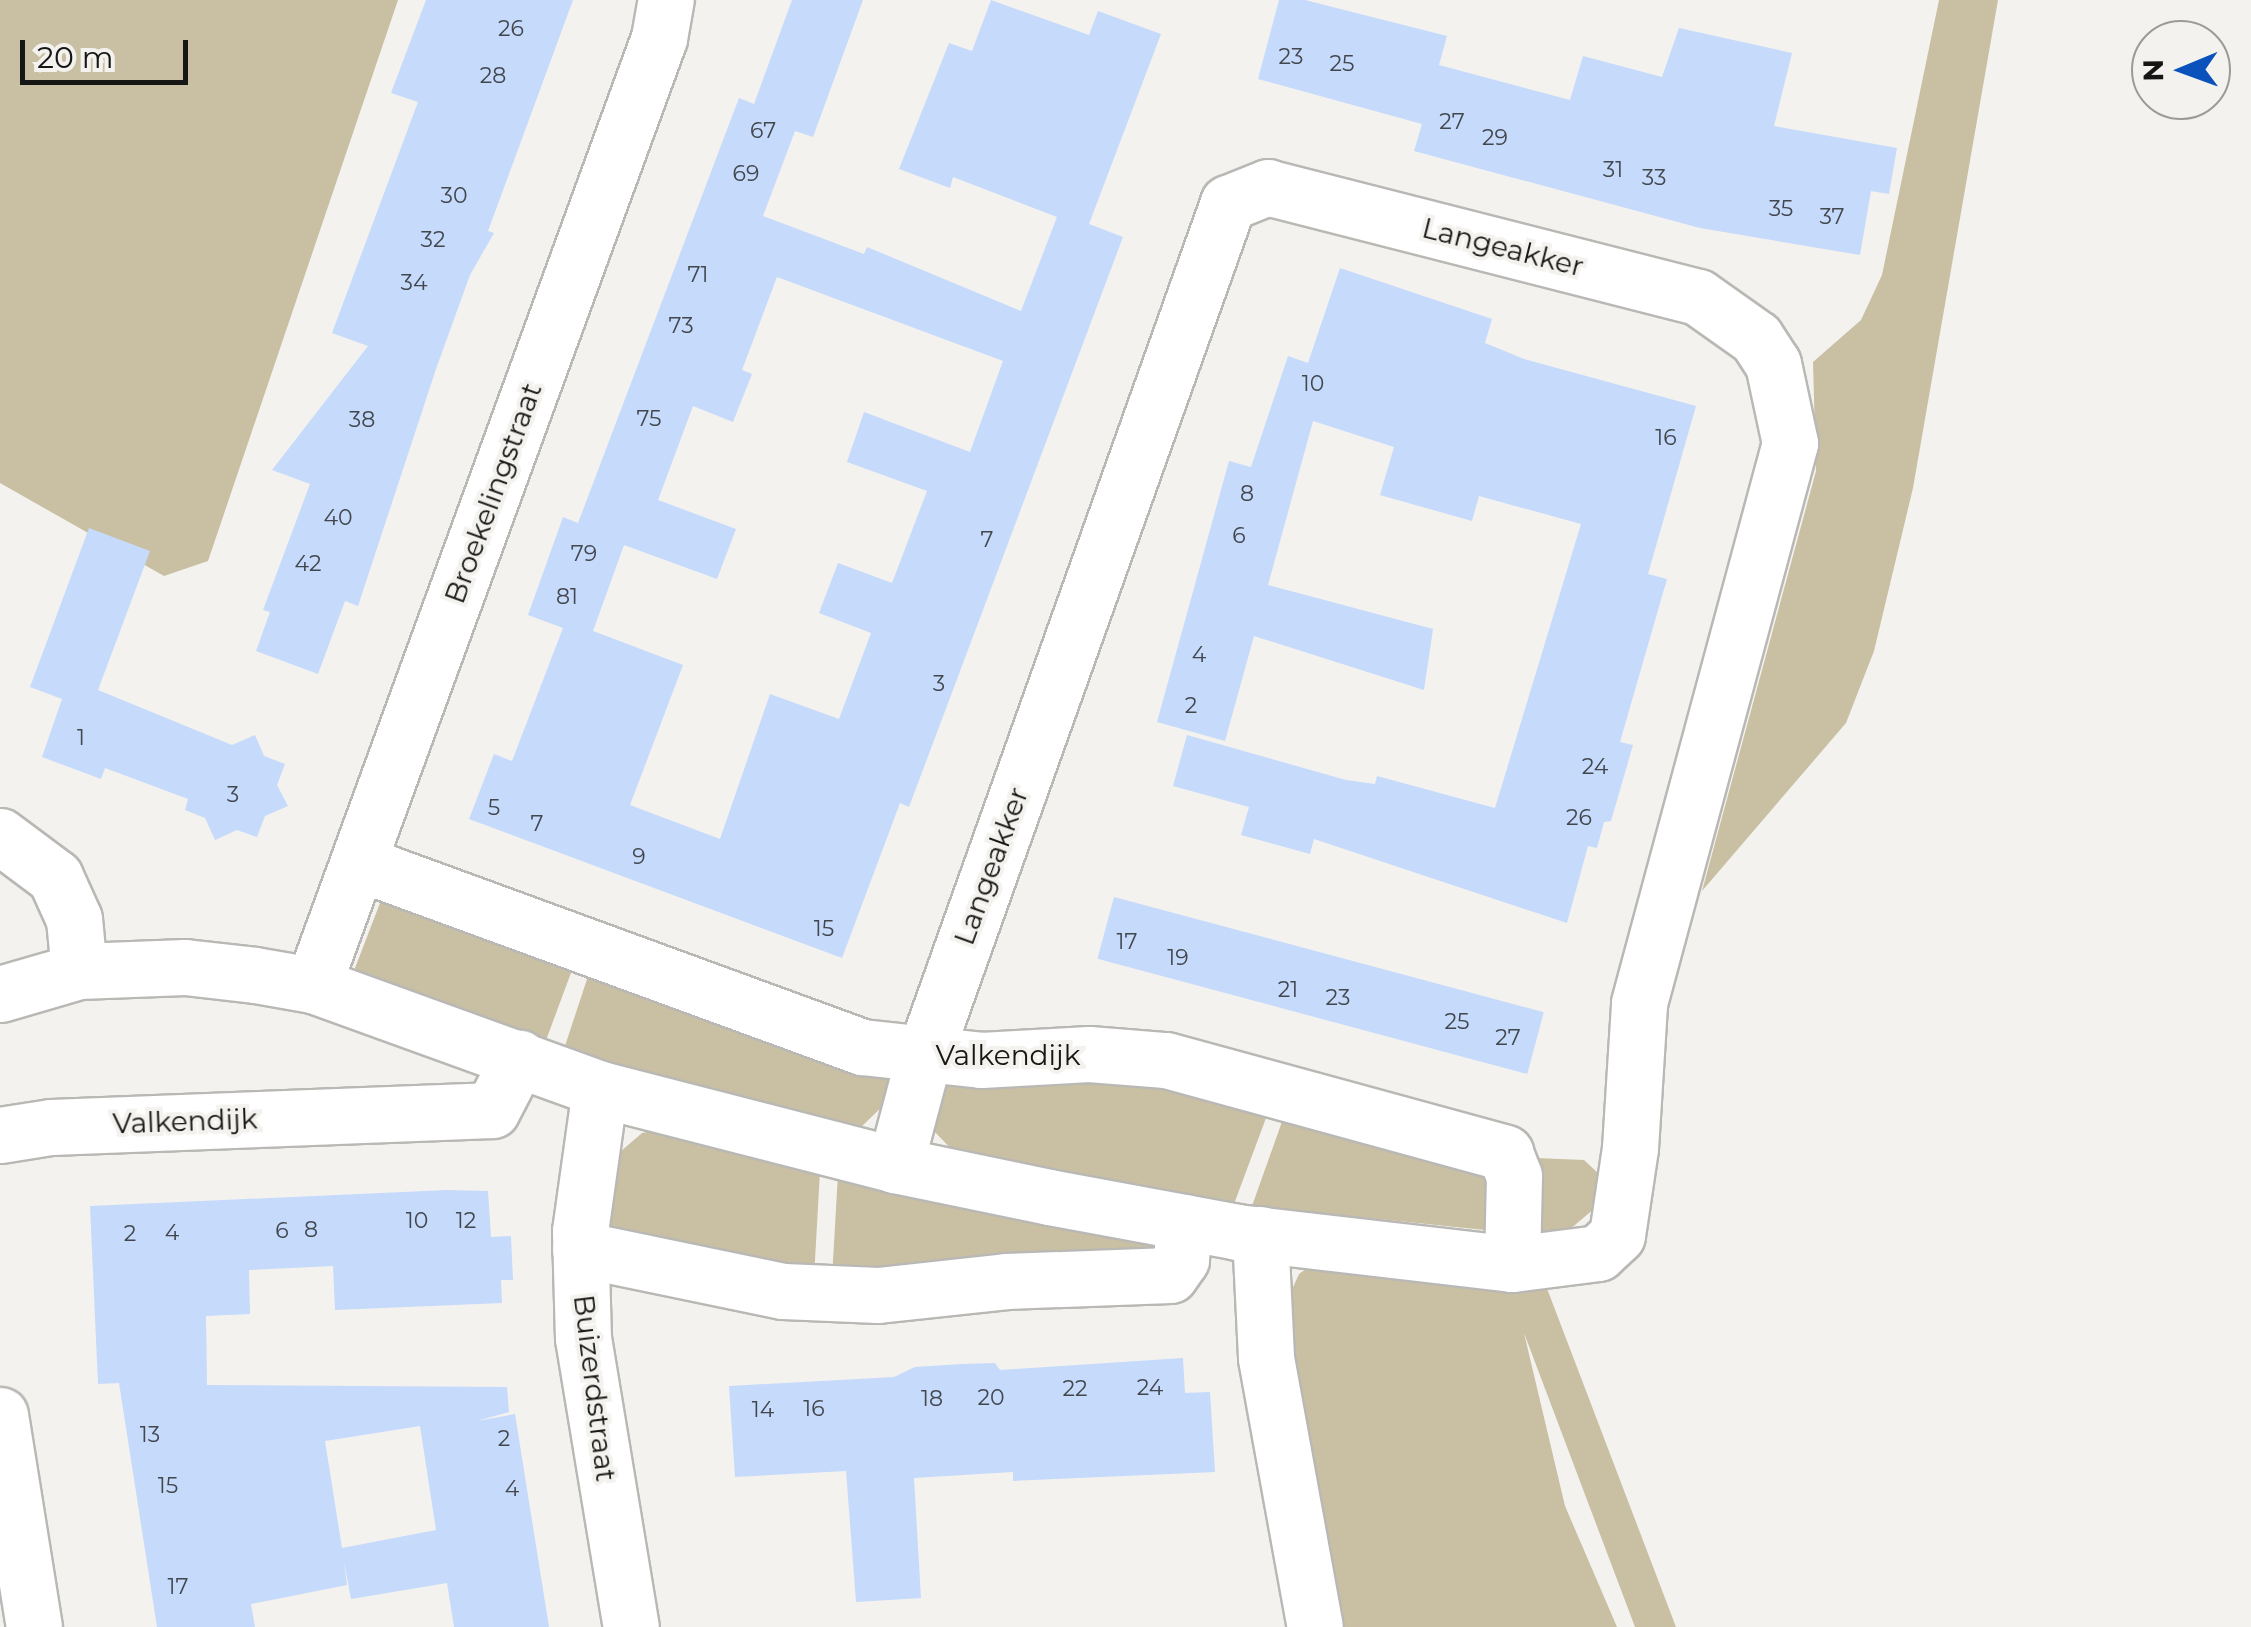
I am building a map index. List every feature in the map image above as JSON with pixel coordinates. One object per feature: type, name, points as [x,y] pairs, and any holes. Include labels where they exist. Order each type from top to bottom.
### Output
[{"type":"street","name":"Broekelingstraat","points":[[313,985],[659,38],[666,0]]},
{"type":"street","name":"Langeakker","points":[[895,1164],[924,1056],[1228,202],[1268,187],[1698,296],[1756,338],[1773,364],[1790,443],[1639,1002],[1630,1148],[1617,1235],[1598,1253],[1516,1264]]},
{"type":"street","points":[[0,836],[55,877],[74,919],[79,972]]},
{"type":"street","name":"Valkendijk","points":[[359,862],[862,1046],[924,1056],[1166,1060],[1505,1153],[1514,1176],[1516,1264]]},
{"type":"street","points":[[0,994],[79,972],[185,967],[313,985],[600,1089],[895,1164],[1184,1222],[1516,1264]]},
{"type":"street","name":"Valkendijk","points":[[0,1136],[51,1127],[492,1110],[518,1058]]},
{"type":"street","name":"Buizerdstraat","points":[[600,1089],[580,1249],[583,1338],[631,1627]]},
{"type":"street","points":[[580,1249],[783,1291],[878,1295],[1170,1275],[1181,1259],[1184,1222]]},
{"type":"street","points":[[1260,1234],[1266,1358],[1315,1627]]},
{"type":"street","points":[[0,1416],[34,1627]]},
{"type":"shaded area","points":[[0,0],[398,0],[208,561],[164,576],[0,483]]},
{"type":"shaded area","points":[[1939,0],[1998,0],[1913,488],[1874,651],[1846,723],[1702,891],[1816,471],[1813,362],[1861,320],[1882,275]]},
{"type":"shaded area","points":[[385,890],[575,962],[545,1043],[362,978],[355,968]]},
{"type":"shaded area","points":[[591,967],[893,1080],[886,1103],[860,1128],[563,1052]]},
{"type":"shaded area","points":[[1133,1072],[1269,1110],[1234,1204],[957,1155],[933,1130],[939,1074]]},
{"type":"shaded area","points":[[1284,1116],[1486,1171],[1494,1231],[1252,1206]]},
{"type":"shaded area","points":[[663,1129],[820,1171],[814,1278],[609,1229],[620,1152],[642,1133]]},
{"type":"shaded area","points":[[1536,1158],[1584,1160],[1598,1173],[1595,1208],[1569,1230],[1532,1232]]},
{"type":"shaded area","points":[[838,1174],[1162,1240],[1161,1250],[832,1278]]},
{"type":"shaded area","points":[[1318,1260],[1543,1278],[1676,1627],[1635,1627],[1524,1333],[1565,1506],[1617,1627],[1335,1627],[1291,1343],[1289,1296],[1299,1274]]},
{"type":"building","points":[[426,0],[573,0],[488,231],[494,233],[470,275],[436,369],[358,606],[345,601],[318,674],[256,651],[270,612],[263,610],[310,484],[272,470],[368,346],[332,333],[418,102],[391,93]]},
{"type":"building","points":[[792,0],[863,0],[813,137],[795,131],[763,216],[864,254],[867,247],[1021,311],[1057,217],[953,177],[950,188],[899,169],[949,43],[972,51],[991,0],[1089,35],[1098,11],[1161,34],[1089,224],[1123,237],[909,807],[900,803],[842,958],[469,819],[494,754],[512,761],[563,628],[528,615],[563,517],[578,523],[739,98],[754,104]],"holes":[[[777,277],[1003,361],[970,452],[864,412],[847,462],[927,491],[892,583],[838,563],[819,613],[871,633],[839,719],[770,694],[720,839],[630,805],[683,665],[593,631],[624,545],[717,579],[736,529],[658,500],[693,406],[733,422],[752,374],[742,370]]]},
{"type":"building","points":[[1279,0],[1305,0],[1447,36],[1439,65],[1570,100],[1583,56],[1662,77],[1679,28],[1792,53],[1774,126],[1897,148],[1889,194],[1871,191],[1860,255],[1700,228],[1414,151],[1422,124],[1258,79]]},
{"type":"building","points":[[1340,268],[1492,319],[1485,343],[1524,359],[1696,406],[1648,574],[1667,579],[1620,742],[1633,745],[1611,821],[1604,822],[1597,848],[1588,846],[1567,923],[1314,839],[1310,854],[1241,835],[1249,807],[1173,786],[1187,735],[1346,780],[1375,784],[1377,776],[1495,808],[1581,524],[1479,496],[1472,521],[1380,495],[1394,447],[1313,421],[1268,585],[1433,629],[1424,690],[1254,636],[1225,741],[1157,722],[1229,461],[1251,467],[1288,356],[1308,363]]},
{"type":"building","points":[[89,528],[150,551],[98,690],[232,745],[255,735],[264,756],[285,764],[277,785],[288,806],[265,816],[257,837],[237,830],[215,840],[205,818],[185,810],[188,799],[105,768],[101,779],[42,757],[62,699],[30,687]]},
{"type":"building","points":[[1114,897],[1544,1012],[1527,1074],[1097,959]]},
{"type":"building","points":[[488,1191],[491,1237],[511,1236],[513,1280],[501,1280],[502,1303],[335,1310],[333,1266],[249,1270],[250,1314],[206,1316],[207,1385],[507,1387],[509,1412],[477,1421],[515,1414],[549,1627],[454,1627],[447,1583],[351,1599],[344,1561],[347,1585],[251,1604],[255,1627],[157,1627],[119,1383],[98,1384],[90,1206]],"holes":[[[420,1426],[436,1530],[342,1548],[325,1441]]]},
{"type":"building","points":[[1183,1358],[1185,1393],[1210,1392],[1215,1472],[1013,1481],[1013,1472],[914,1478],[921,1598],[856,1602],[846,1471],[735,1477],[729,1386],[894,1377],[915,1367],[962,1364],[995,1363],[1000,1370]]}]
